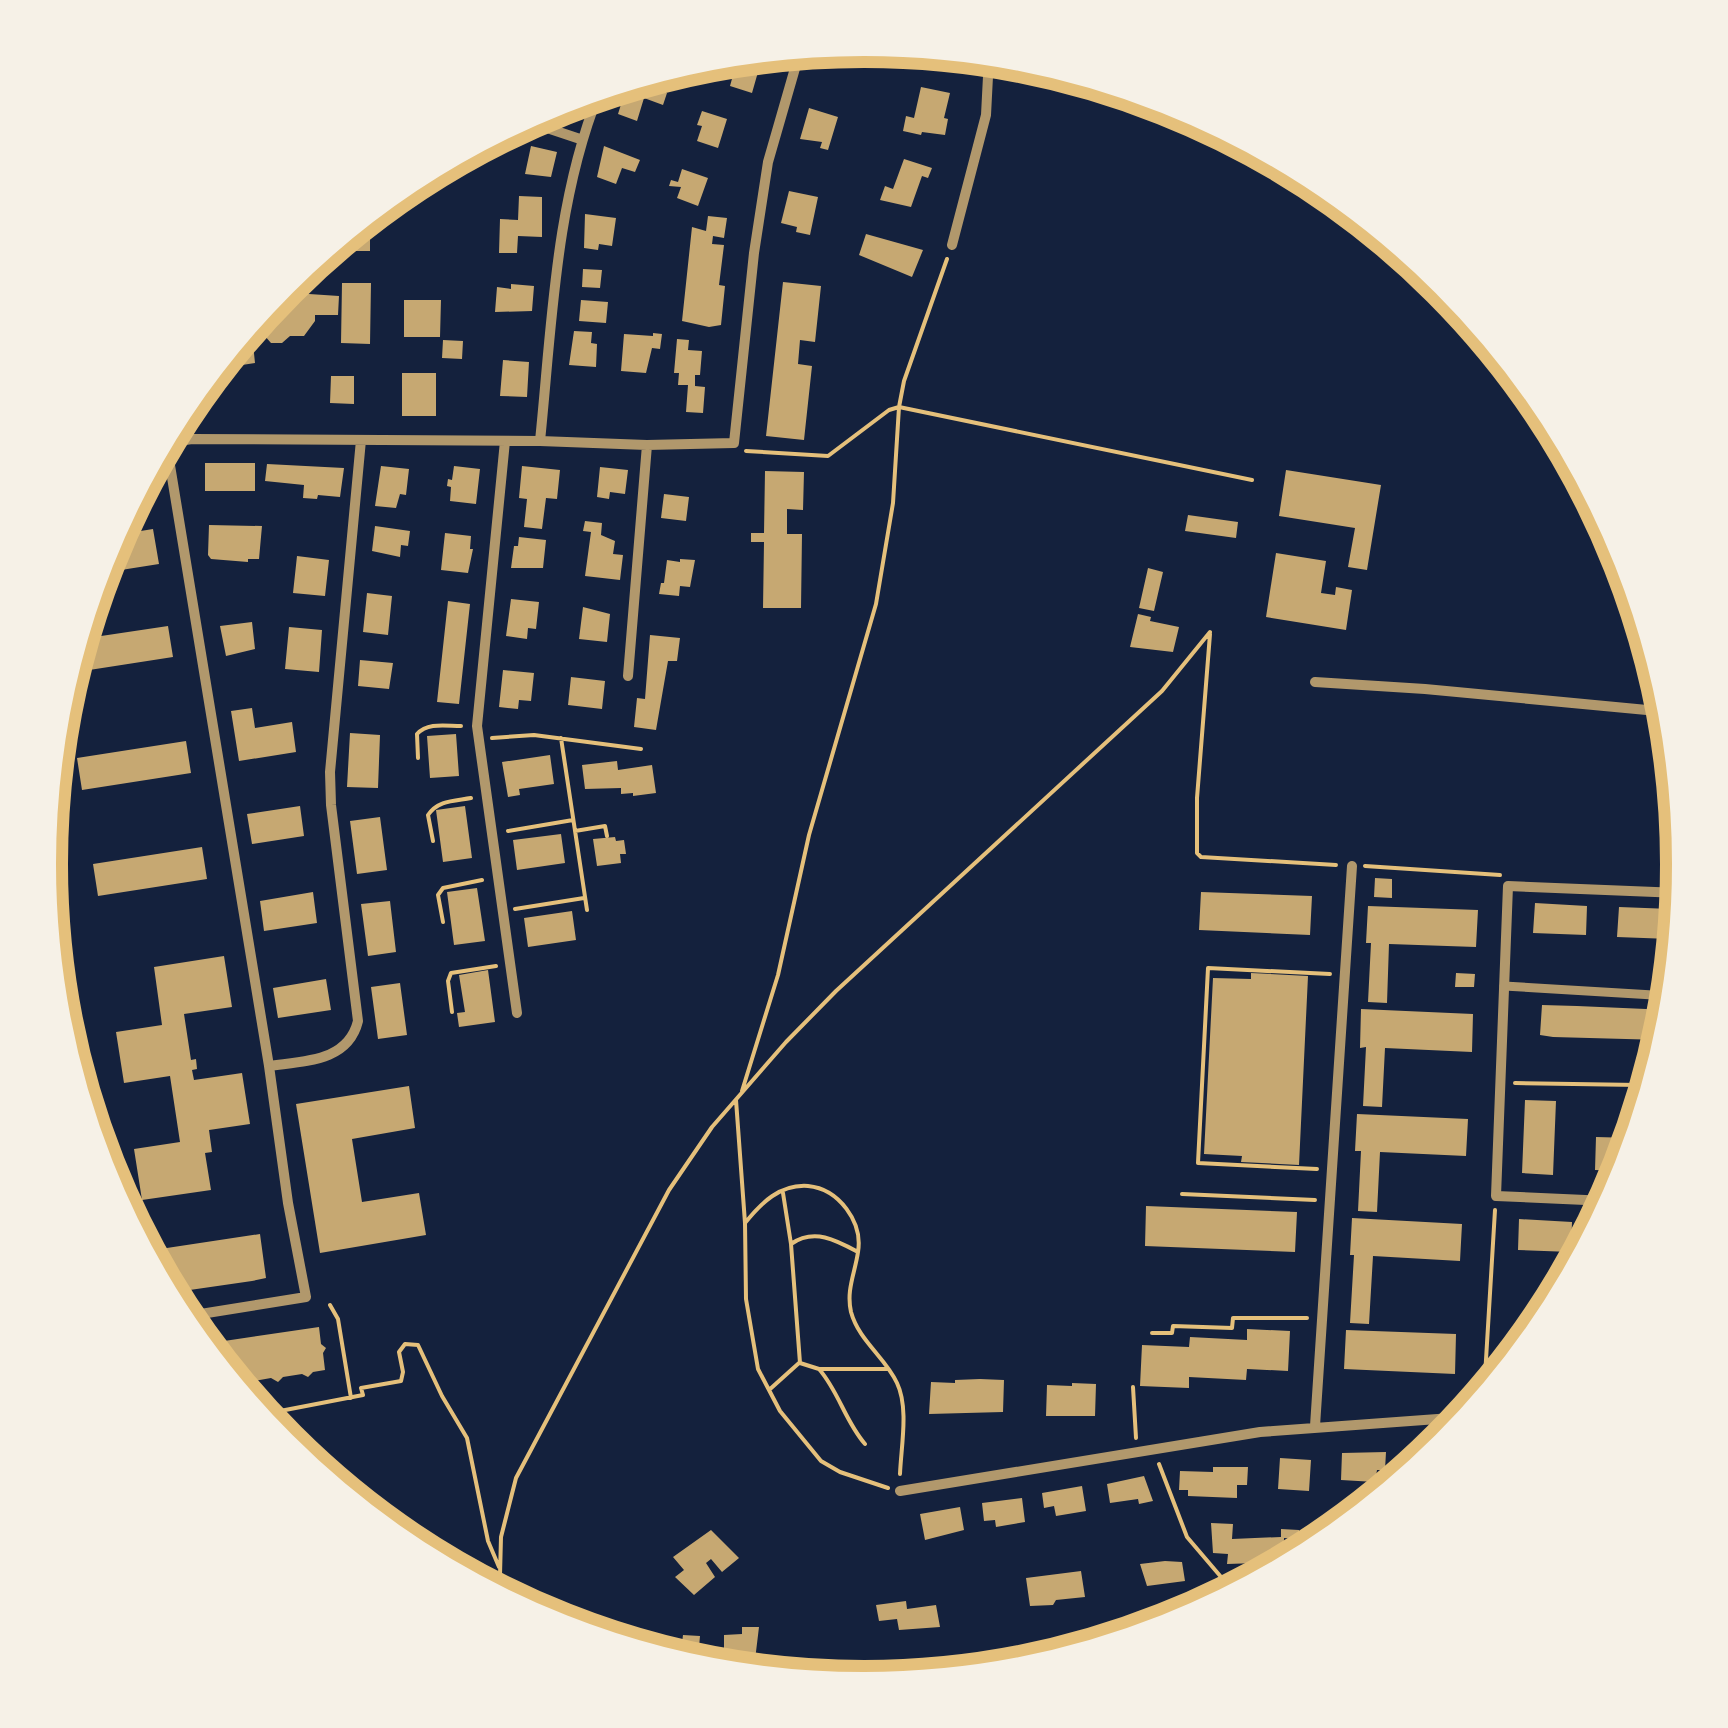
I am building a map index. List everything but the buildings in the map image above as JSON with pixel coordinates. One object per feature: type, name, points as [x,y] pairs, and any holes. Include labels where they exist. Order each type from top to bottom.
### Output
[{"type":"street","points":[[185,440],[734,443],[768,162],[796,66]]},
{"type":"street","points":[[952,245],[986,115],[989,73]]},
{"type":"street","points":[[540,441],[567,198],[580,139],[591,111]]},
{"type":"street","points":[[548,128],[580,139]]},
{"type":"street","points":[[269,1066],[336,1053],[350,1039],[358,1021],[330,772],[361,440]]},
{"type":"street","points":[[505,442],[476,726],[517,1014]]},
{"type":"street","points":[[628,676],[647,445]]},
{"type":"street","points":[[170,464],[306,1297],[201,1314]]},
{"type":"street","points":[[1315,682],[1425,688],[1650,710]]},
{"type":"street","points":[[1315,1426],[1352,866]]},
{"type":"street","points":[[1591,1200],[1496,1196],[1508,886],[1665,892]]},
{"type":"street","points":[[1504,986],[1654,995]]},
{"type":"street","points":[[900,1491],[1315,1426],[1443,1418]]},
{"type":"path","points":[[745,1224],[763,1201],[803,1186],[834,1196],[852,1216],[858,1252],[850,1308],[859,1332],[888,1369],[902,1398],[900,1491],[840,1472],[821,1460],[780,1411],[758,1369],[750,1336],[743,1253],[738,1098],[778,975],[809,836],[876,604],[894,503],[899,407],[918,336],[952,245]]},
{"type":"path","points":[[747,452],[828,456],[889,410],[899,407],[1252,480]]},
{"type":"path","points":[[501,1578],[501,1536],[510,1497],[532,1442],[574,1372],[669,1190],[712,1127],[836,991],[1162,691],[1210,632],[1197,798],[1197,853],[1202,857],[1498,874],[1508,886]]},
{"type":"path","points":[[418,758],[418,734],[422,729],[476,726]]},
{"type":"path","points":[[477,739],[534,735],[641,750]]},
{"type":"path","points":[[560,738],[588,910]]},
{"type":"path","points":[[433,841],[428,814],[433,808],[440,803],[485,796]]},
{"type":"path","points":[[505,831],[572,820]]},
{"type":"path","points":[[574,832],[606,826],[607,836]]},
{"type":"path","points":[[442,922],[438,894],[443,888],[497,877]]},
{"type":"path","points":[[502,911],[584,898]]},
{"type":"path","points":[[452,1012],[448,982],[451,973],[510,963]]},
{"type":"path","points":[[1332,1169],[1198,1163],[1208,968],[1344,974]]},
{"type":"path","points":[[1500,1083],[1634,1084]]},
{"type":"path","points":[[782,1192],[791,1244],[800,1363]]},
{"type":"path","points":[[1182,1194],[1330,1201]]},
{"type":"path","points":[[1485,1370],[1496,1196]]},
{"type":"path","points":[[791,1244],[802,1236],[826,1237],[858,1252]]},
{"type":"path","points":[[330,1306],[338,1319],[351,1398]]},
{"type":"path","points":[[1152,1333],[1172,1333],[1173,1326],[1232,1328],[1233,1318],[1322,1318]]},
{"type":"path","points":[[279,1411],[362,1396],[361,1388],[401,1380],[404,1372],[399,1352],[405,1344],[418,1345],[467,1438],[488,1541],[500,1567]]},
{"type":"path","points":[[769,1390],[800,1363]]},
{"type":"path","points":[[800,1363],[819,1369],[888,1369]]},
{"type":"path","points":[[819,1369],[836,1390],[849,1425],[865,1444]]},
{"type":"path","points":[[1133,1387],[1137,1453]]},
{"type":"path","points":[[1154,1450],[1187,1538],[1224,1580]]}]
